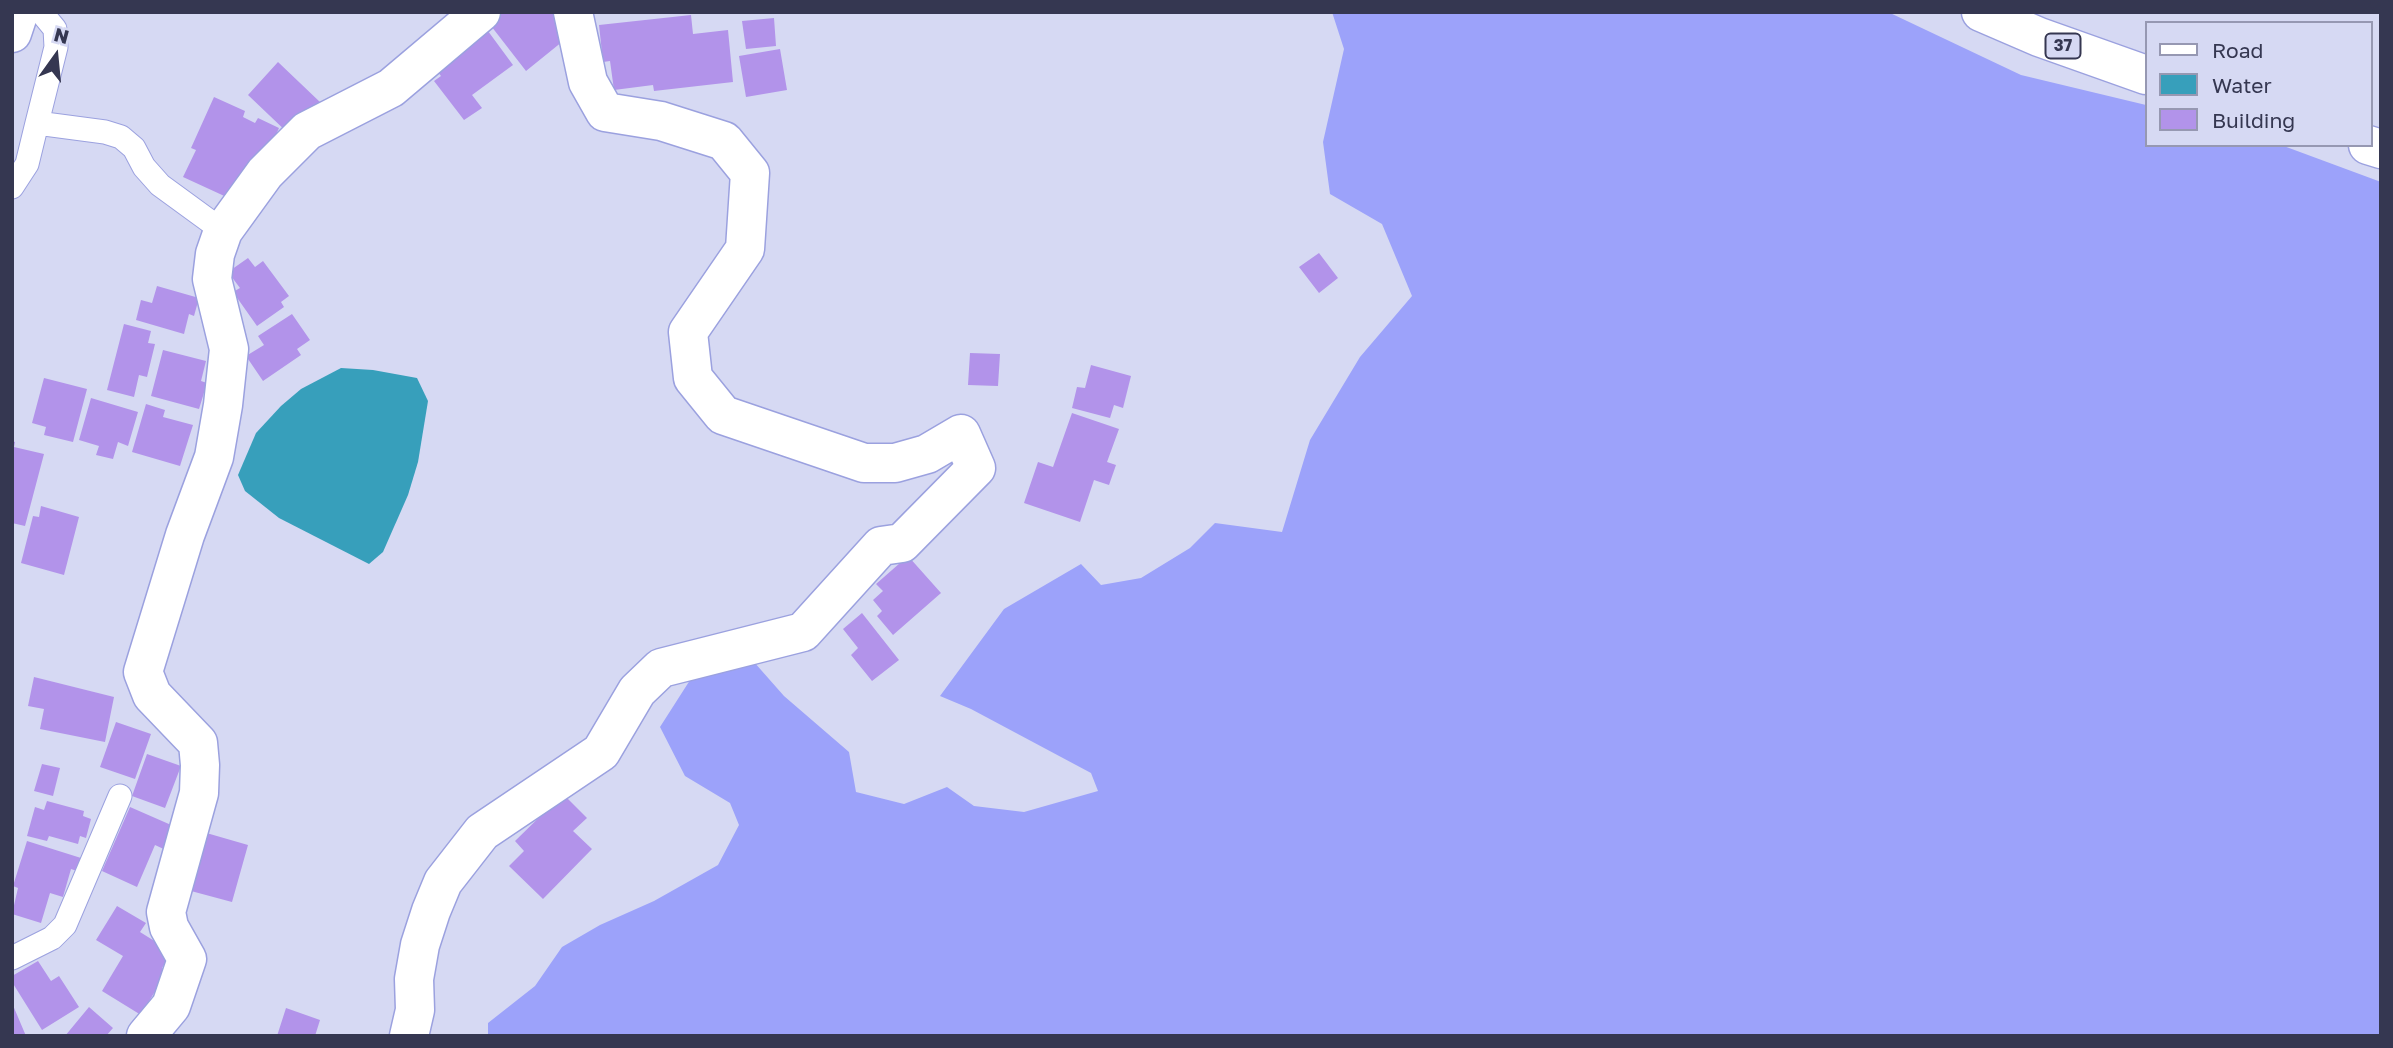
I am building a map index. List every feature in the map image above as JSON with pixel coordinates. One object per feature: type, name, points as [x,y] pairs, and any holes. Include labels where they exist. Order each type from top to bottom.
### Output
[{"type":"street","points":[[12,33],[19,12]]},
{"type":"street","points":[[146,1036],[171,1006],[187,959],[169,928],[166,912],[198,793],[200,765],[198,743],[152,695],[143,672],[185,536],[214,457],[223,405],[229,349],[212,279],[215,254],[223,231],[265,173],[307,131],[391,88],[481,12]]},
{"type":"street","points":[[410,1036],[415,1010],[416,968],[431,911],[443,882],[482,832],[601,752],[637,691],[662,668],[803,632],[873,553],[881,546],[902,543],[976,468],[961,434],[927,454],[895,463],[864,463],[723,415],[692,378],[688,332],[745,249],[750,173],[724,141],[661,121],[605,112],[588,82],[573,12]]},
{"type":"street","name":"37","points":[[1981,12],[2039,37],[2144,74]]},
{"type":"lane","points":[[12,187],[27,164],[56,47],[55,29],[41,12]]},
{"type":"lane","points":[[37,124],[105,131],[121,137],[134,148],[144,167],[160,185],[223,231]]},
{"type":"lane","points":[[12,958],[52,938],[65,925],[120,796]]},
{"type":"shaded area","points":[[1332,12],[1888,12],[2021,75],[2144,105],[2144,147],[2286,147],[2381,182],[2381,1036],[488,1036],[488,1023],[535,986],[562,947],[718,865],[739,825],[730,803],[685,776],[660,727],[692,677],[754,662],[784,696],[849,752],[856,792],[904,804],[947,787],[974,806],[1024,812],[1098,791],[1091,773],[971,709],[940,696],[1004,609],[1081,564],[1101,585],[1141,578],[1190,548],[1215,523],[1282,532],[1310,440],[1360,357],[1412,296],[1382,224],[1330,194],[1323,142],[1344,49]]},
{"type":"water","points":[[341,368],[373,370],[417,378],[428,401],[418,462],[408,495],[383,552],[369,564],[279,518],[245,491],[238,475],[256,433],[281,406],[301,389]]},
{"type":"building","points":[[502,12],[557,12],[573,33],[526,71],[488,22]]},
{"type":"building","points":[[691,15],[693,34],[728,30],[733,82],[654,91],[653,85],[614,90],[610,61],[603,62],[599,25]]},
{"type":"building","points":[[774,18],[776,46],[746,49],[742,21]]},
{"type":"building","points":[[485,27],[513,65],[472,95],[482,108],[464,120],[434,81],[441,76],[433,66]]},
{"type":"building","points":[[780,49],[787,90],[746,97],[739,56]]},
{"type":"building","points":[[278,62],[321,103],[290,135],[248,95]]},
{"type":"building","points":[[214,97],[245,111],[243,117],[255,123],[258,118],[279,128],[260,170],[233,200],[183,177],[196,150],[191,148]]},
{"type":"building","points":[[1319,253],[1338,278],[1319,293],[1299,267]]},
{"type":"building","points":[[248,258],[255,267],[263,261],[289,296],[281,302],[284,307],[257,326],[233,292],[240,288],[228,272]]},
{"type":"building","points":[[157,286],[199,298],[194,316],[189,314],[184,334],[136,320],[141,300],[152,303]]},
{"type":"building","points":[[292,314],[310,340],[297,349],[301,355],[263,381],[246,356],[264,345],[258,336]]},
{"type":"building","points":[[124,324],[151,331],[148,343],[155,344],[147,377],[139,375],[134,397],[107,390]]},
{"type":"building","points":[[163,350],[206,361],[201,381],[207,383],[199,409],[151,396]]},
{"type":"building","points":[[970,353],[1000,354],[998,386],[968,385]]},
{"type":"building","points":[[1091,365],[1131,376],[1123,408],[1114,405],[1110,418],[1072,408],[1077,387],[1085,388]]},
{"type":"building","points":[[44,378],[87,389],[73,442],[44,435],[46,427],[32,423]]},
{"type":"building","points":[[91,398],[138,412],[128,446],[118,442],[113,459],[96,455],[99,446],[79,440]]},
{"type":"building","points":[[146,404],[165,410],[163,417],[193,425],[180,466],[132,452]]},
{"type":"building","points":[[1072,413],[1119,429],[1107,462],[1116,465],[1109,485],[1094,480],[1080,522],[1024,503],[1038,462],[1053,467]]},
{"type":"building","points":[[12,441],[15,442],[14,447],[44,454],[25,526],[12,523]]},
{"type":"building","points":[[41,506],[79,517],[64,575],[21,563],[33,516],[39,517]]},
{"type":"building","points":[[908,556],[941,593],[893,635],[877,616],[882,611],[873,600],[883,591],[876,584]]},
{"type":"building","points":[[862,613],[899,660],[872,681],[851,655],[858,648],[843,629]]},
{"type":"building","points":[[34,677],[114,697],[105,742],[40,729],[44,709],[28,706]]},
{"type":"building","points":[[116,722],[151,734],[135,779],[100,767]]},
{"type":"building","points":[[147,754],[181,766],[165,808],[132,796]]},
{"type":"building","points":[[42,764],[60,768],[53,796],[34,791]]},
{"type":"building","points":[[563,794],[587,818],[573,831],[592,849],[543,899],[509,866],[524,851],[515,841]]},
{"type":"building","points":[[47,801],[84,811],[83,816],[91,819],[86,838],[80,836],[78,844],[49,836],[47,841],[27,836],[35,807],[44,810]]},
{"type":"building","points":[[130,807],[178,828],[168,851],[155,845],[137,887],[102,871]]},
{"type":"building","points":[[203,832],[248,845],[232,902],[191,891]]},
{"type":"building","points":[[27,841],[81,858],[77,871],[71,869],[63,897],[50,893],[41,923],[12,914],[18,888],[13,886]]},
{"type":"building","points":[[117,906],[146,923],[140,932],[172,952],[162,968],[167,971],[141,1015],[102,991],[123,956],[96,940]]},
{"type":"building","points":[[38,961],[51,981],[59,976],[79,1007],[42,1030],[12,982],[12,976]]},
{"type":"building","points":[[12,1003],[26,1036],[12,1036]]},
{"type":"building","points":[[89,1007],[113,1028],[106,1036],[65,1036]]},
{"type":"building","points":[[286,1008],[320,1020],[315,1036],[277,1036]]}]
